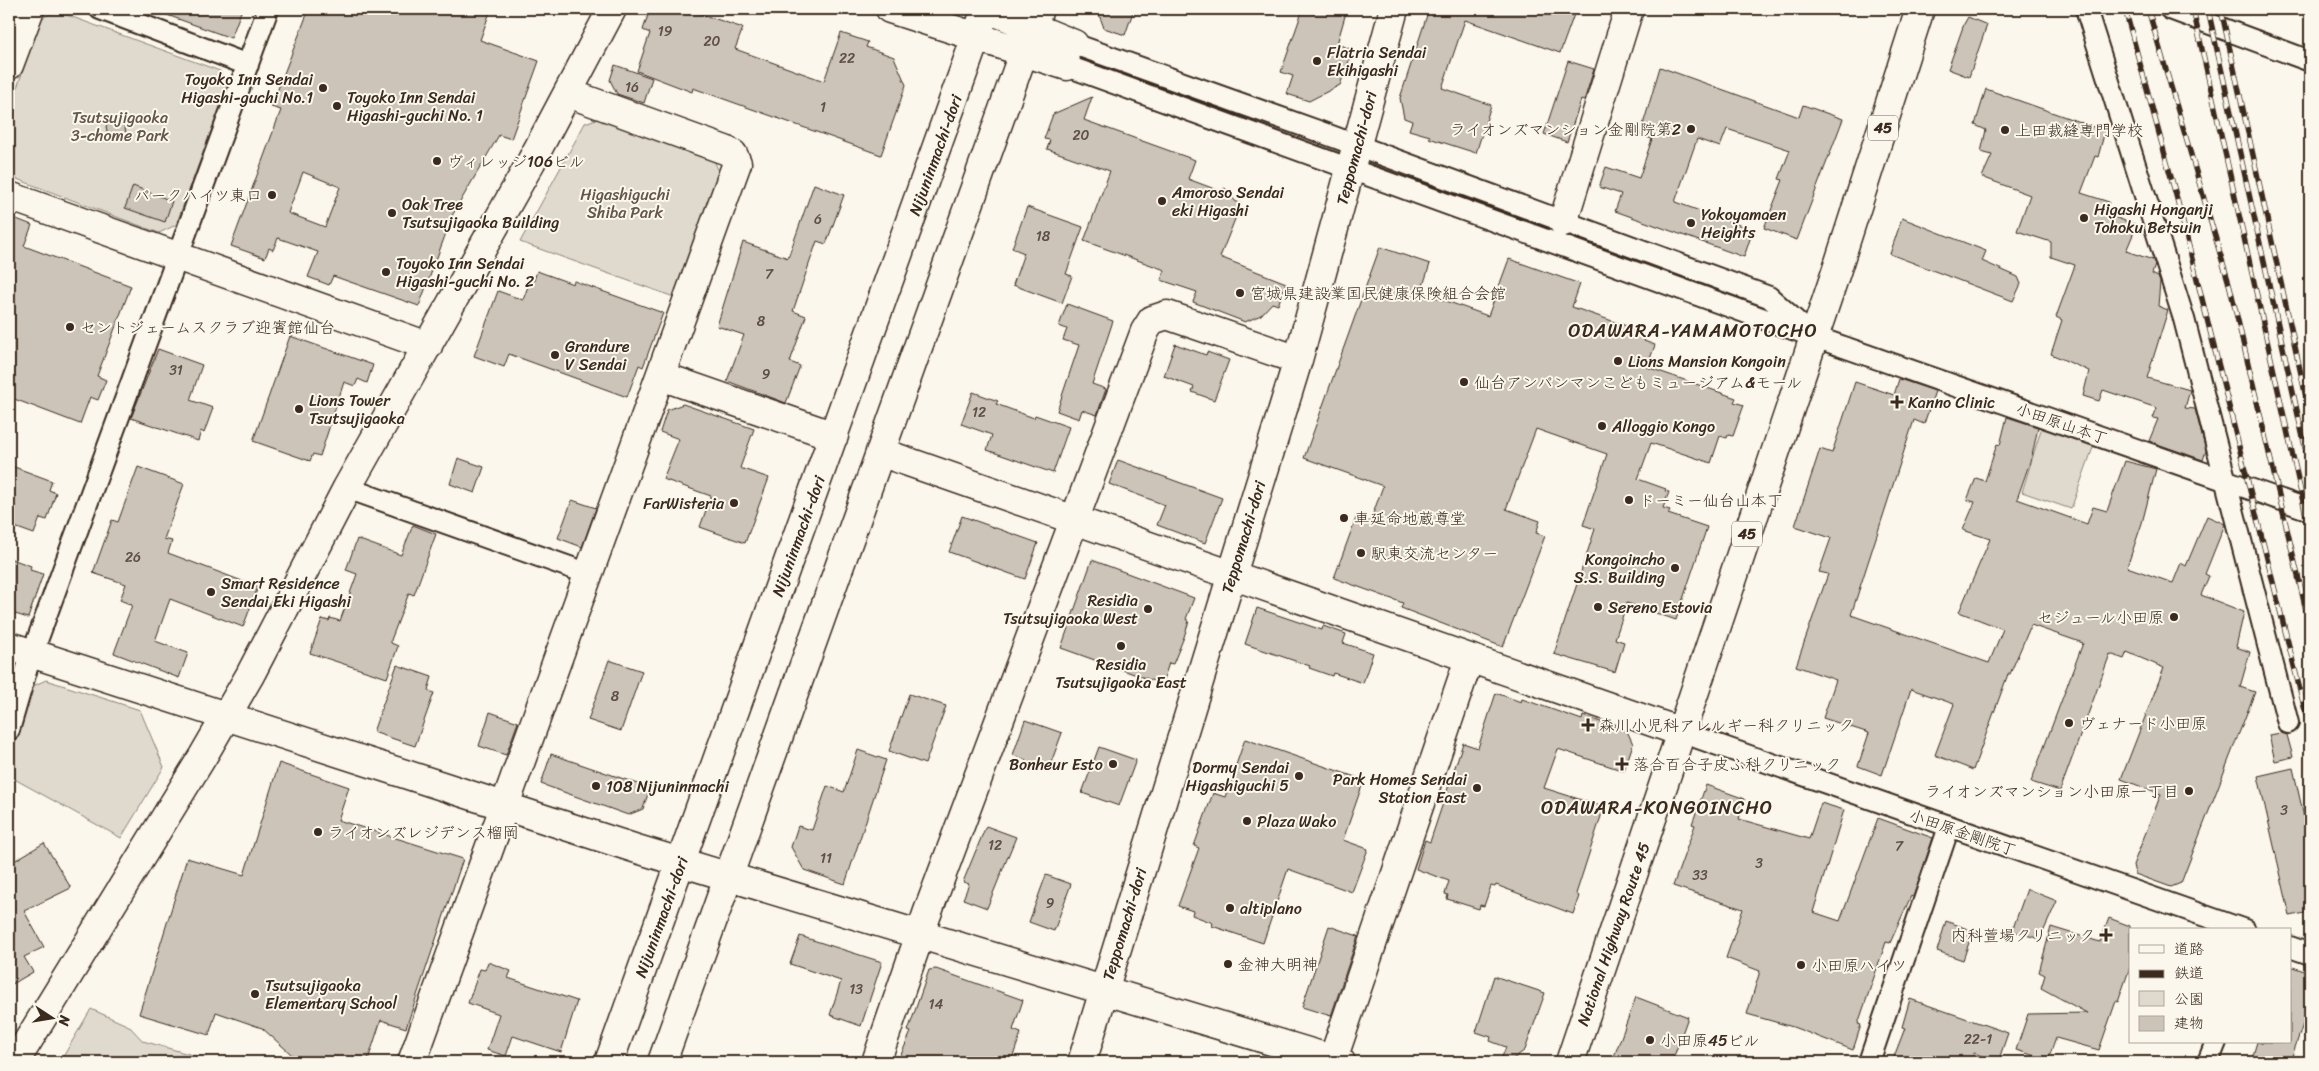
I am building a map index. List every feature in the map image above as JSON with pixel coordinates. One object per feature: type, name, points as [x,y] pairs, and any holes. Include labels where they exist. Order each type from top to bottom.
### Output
[{"type":"main road","points":[[9,66],[30,9]]},
{"type":"main road","points":[[15,1062],[227,715],[347,488],[568,93],[612,9]]},
{"type":"main road","points":[[890,9],[1024,53],[1071,55]]},
{"type":"main road","points":[[987,9],[1036,18],[1071,55]]},
{"type":"main road","name":"Nijuninmachi-dori","points":[[609,1062],[987,9]]},
{"type":"main road","name":"Teppomachi-dori","points":[[1082,1062],[1298,360],[1394,9]]},
{"type":"main road","points":[[1564,222],[1629,9]]},
{"type":"main road","name":"National Highway Route 45","points":[[1570,1062],[1877,147],[1920,9]]},
{"type":"main road","points":[[662,1062],[1036,18]]},
{"type":"main road","points":[[412,1062],[737,163],[733,154],[725,150],[568,93]]},
{"type":"main road","points":[[9,196],[428,346]]},
{"type":"main road","points":[[876,1062],[920,935],[1145,330],[1152,320],[1167,315],[1298,360]]},
{"type":"main road","points":[[661,376],[834,436]]},
{"type":"main road","points":[[880,452],[1681,732]]},
{"type":"main road","points":[[21,650],[681,862],[1336,1061],[1469,659]]},
{"type":"street","points":[[100,9],[248,65]]},
{"type":"street","points":[[9,730],[21,650],[178,257],[268,9]]},
{"type":"street","points":[[2086,9],[2184,319],[2288,723]]},
{"type":"street","points":[[2170,9],[2310,61]]},
{"type":"street","points":[[1071,55],[1354,157],[1564,222],[1769,297],[1813,336]]},
{"type":"street","name":"小田原山本丁","points":[[1354,157],[1813,336],[2310,510]]},
{"type":"street","points":[[347,488],[588,574]]},
{"type":"street","name":"小田原金剛院丁","points":[[1681,732],[2239,928]]},
{"type":"street","points":[[1869,1062],[1950,827]]},
{"type":"street","points":[[2292,948],[2310,954]]},
{"type":"street","points":[[2208,1062],[2215,1044]]},
{"type":"green space","name":"Tsutsujigaoka 3-chome Park","points":[[56,11],[220,71],[227,88],[176,225],[159,233],[9,176],[9,112],[40,19]]},
{"type":"green space","name":"Higashiguchi Shiba Park","points":[[599,118],[714,160],[719,172],[674,297],[520,242],[585,123]]},
{"type":"green space","points":[[2043,423],[2095,442],[2071,509],[2022,492]]},
{"type":"green space","points":[[46,680],[140,710],[164,767],[121,838],[9,776],[9,762],[33,686]]},
{"type":"green space","points":[[91,1009],[129,1026],[143,1041],[217,1062],[60,1062]]},
{"type":"building","points":[[157,9],[242,9],[231,38],[156,11]]},
{"type":"building","points":[[309,9],[491,9],[480,40],[539,61],[511,139],[499,135],[453,214],[419,306],[333,276],[329,285],[308,277],[318,252],[278,238],[273,250],[269,248],[265,258],[231,246],[281,110],[271,107]],"holes":[[[303,172],[340,187],[325,227],[288,213]]]},
{"type":"building","points":[[650,9],[686,9],[743,28],[735,49],[824,81],[841,33],[868,42],[866,47],[894,57],[906,85],[881,155],[693,88],[692,92],[637,71],[650,33],[643,30]]},
{"type":"building","points":[[1097,9],[1134,9],[1125,35],[1104,28]]},
{"type":"building","name":"Flatria Sendai Ekihigashi","points":[[1303,9],[1347,9],[1337,44],[1353,50],[1340,85],[1309,101],[1287,94],[1293,76],[1281,72]]},
{"type":"building","points":[[1429,9],[1576,9],[1560,53],[1465,20],[1442,88],[1491,105],[1476,153],[1409,130],[1412,121],[1404,118],[1400,98]]},
{"type":"building","points":[[1968,17],[1987,25],[1969,77],[1948,69]]},
{"type":"building","points":[[1568,61],[1594,69],[1584,101],[1581,100],[1567,142],[1544,134]]},
{"type":"building","points":[[615,65],[652,78],[644,103],[617,94],[610,80]]},
{"type":"building","points":[[1660,67],[1799,117],[1803,105],[1843,119],[1797,240],[1764,228],[1783,180],[1779,179],[1790,150],[1727,129],[1720,147],[1697,139],[1675,202],[1753,230],[1744,257],[1615,211],[1621,194],[1599,187],[1606,167],[1639,178],[1652,139],[1640,135]]},
{"type":"building","points":[[1986,89],[2105,131],[2098,157],[2095,156],[2081,193],[2109,202],[2105,214],[2137,225],[2126,251],[2153,260],[2155,265],[2152,274],[2158,277],[2160,282],[2158,306],[2168,310],[2147,378],[2190,390],[2185,408],[2195,409],[2206,451],[2203,460],[2149,441],[2158,419],[2153,418],[2157,408],[2103,390],[2099,401],[2083,396],[2089,371],[2051,354],[2062,320],[2056,317],[2075,265],[2051,257],[2051,242],[2017,231],[2030,195],[1982,177],[1992,155],[1981,152],[1986,130],[1975,125]]},
{"type":"building","points":[[1092,97],[1084,120],[1195,160],[1188,179],[1220,191],[1225,188],[1235,201],[1241,204],[1220,257],[1286,283],[1278,305],[1272,303],[1261,315],[1245,322],[1193,302],[1197,292],[1161,280],[1165,270],[1084,241],[1110,171],[1047,149],[1050,140],[1044,139],[1053,114]]},
{"type":"building","points":[[114,119],[124,122],[126,133],[118,140],[108,136],[106,126]]},
{"type":"building","points":[[814,184],[844,195],[826,244],[817,241],[793,311],[806,316],[790,362],[800,366],[786,403],[727,381],[744,335],[717,326],[743,242],[788,258]]},
{"type":"building","points":[[133,186],[172,201],[165,222],[125,208]]},
{"type":"building","points":[[1027,207],[1083,227],[1066,274],[1072,276],[1062,303],[1013,285],[1024,253],[1012,248]]},
{"type":"building","name":"セントジェームスクラブ迎賓館仙台","points":[[9,216],[32,225],[24,246],[131,286],[97,376],[106,380],[98,400],[90,397],[80,424],[9,397]]},
{"type":"building","points":[[1902,218],[1986,251],[1982,261],[2018,277],[2021,284],[2013,301],[1890,254]]},
{"type":"building","points":[[1380,247],[1430,264],[1421,292],[1488,316],[1509,259],[1580,284],[1572,307],[1641,331],[1640,334],[1646,336],[1644,341],[1655,345],[1647,367],[1736,398],[1734,402],[1744,405],[1733,436],[1728,435],[1727,438],[1720,436],[1711,463],[1651,443],[1638,479],[1666,489],[1665,491],[1669,492],[1663,508],[1670,510],[1668,514],[1707,527],[1676,620],[1627,603],[1615,639],[1624,642],[1615,672],[1554,654],[1595,529],[1583,525],[1607,454],[1536,429],[1506,509],[1540,521],[1536,533],[1545,536],[1503,647],[1401,608],[1403,603],[1334,578],[1356,518],[1370,522],[1383,486],[1304,458]]},
{"type":"building","points":[[537,271],[573,284],[574,281],[663,313],[643,367],[639,365],[627,397],[509,354],[504,367],[474,356],[498,291],[523,300],[530,281],[533,283]]},
{"type":"building","points":[[1067,304],[1113,321],[1092,384],[1106,389],[1097,415],[1082,410],[1079,419],[1057,411],[1079,345],[1063,340],[1067,329],[1059,326]]},
{"type":"building","name":"Lions Tower Tsutsujigaoka","points":[[290,336],[373,365],[367,383],[358,379],[355,386],[344,382],[320,456],[313,454],[310,461],[253,441]]},
{"type":"building","points":[[1175,344],[1206,355],[1207,352],[1229,360],[1214,400],[1192,392],[1194,387],[1164,376]]},
{"type":"building","points":[[158,349],[202,365],[190,400],[213,408],[204,433],[201,431],[198,441],[131,418]]},
{"type":"building","points":[[1899,379],[1935,391],[1924,424],[1914,420],[1851,615],[1989,663],[2003,629],[1959,612],[1990,539],[1963,530],[1975,502],[1967,500],[1976,478],[1985,481],[1997,444],[2000,445],[2007,417],[2038,427],[2032,456],[2017,499],[2087,524],[2093,507],[2107,511],[2125,461],[2156,469],[2142,523],[2127,567],[2173,583],[2181,563],[2186,566],[2207,516],[2225,524],[2205,574],[2209,576],[2201,595],[2244,612],[2236,647],[2250,652],[2240,687],[2255,692],[2181,883],[2171,887],[2135,874],[2133,865],[2161,794],[2121,779],[2164,668],[2127,652],[2124,659],[2110,654],[2060,791],[2031,782],[2083,643],[2031,625],[2010,674],[2008,674],[1973,770],[1935,755],[1954,704],[1911,689],[1882,775],[1858,766],[1869,733],[1823,718],[1836,680],[1796,666],[1828,574],[1819,572],[1831,538],[1795,526],[1820,449],[1832,453],[1855,382],[1894,395]]},
{"type":"building","points":[[973,392],[998,401],[996,404],[1034,418],[1035,415],[1069,427],[1053,473],[987,450],[992,435],[961,424]]},
{"type":"building","points":[[683,404],[754,429],[740,468],[769,478],[745,543],[700,527],[711,496],[663,479],[679,439],[660,432],[667,410]]},
{"type":"building","points":[[458,458],[484,467],[475,493],[450,484]]},
{"type":"building","points":[[1118,460],[1222,498],[1205,543],[1157,525],[1165,505],[1109,484]]},
{"type":"building","points":[[9,465],[52,481],[49,490],[56,493],[47,520],[40,518],[34,534],[9,525]]},
{"type":"building","points":[[138,467],[184,484],[164,539],[172,541],[168,553],[258,587],[243,627],[170,599],[155,641],[188,653],[179,678],[114,653],[132,605],[120,600],[126,584],[93,573],[112,520],[118,522]]},
{"type":"building","points":[[572,500],[596,508],[582,547],[558,538]]},
{"type":"building","points":[[962,516],[1038,543],[1025,579],[949,552]]},
{"type":"building","points":[[413,525],[436,534],[414,595],[409,593],[391,640],[391,643],[398,646],[387,678],[310,653],[322,619],[329,621],[330,618],[340,621],[357,574],[346,570],[357,539],[401,555]]},
{"type":"building","points":[[9,558],[31,566],[30,570],[43,574],[28,618],[9,612]]},
{"type":"building","points":[[1092,560],[1194,598],[1186,619],[1189,621],[1184,637],[1173,664],[1169,663],[1162,684],[1061,648]]},
{"type":"building","points":[[1257,608],[1322,630],[1323,626],[1346,634],[1343,643],[1373,653],[1363,683],[1333,673],[1332,676],[1309,668],[1310,666],[1245,644]]},
{"type":"building","points":[[609,660],[642,671],[621,731],[588,720]]},
{"type":"building","points":[[397,665],[432,677],[428,690],[434,693],[415,746],[373,732]]},
{"type":"building","points":[[1496,693],[1521,702],[1522,699],[1582,720],[1583,716],[1627,731],[1633,744],[1624,771],[1558,749],[1544,788],[1604,807],[1576,894],[1579,896],[1573,914],[1496,885],[1495,887],[1491,886],[1484,906],[1480,905],[1479,909],[1447,899],[1448,895],[1445,894],[1449,881],[1416,869],[1425,840],[1430,842],[1463,743],[1478,748]]},
{"type":"building","points":[[909,694],[946,706],[925,764],[889,751]]},
{"type":"building","points":[[490,712],[518,722],[506,755],[479,746]]},
{"type":"building","points":[[1025,720],[1062,733],[1049,768],[1013,755]]},
{"type":"building","points":[[2281,733],[2287,735],[2293,757],[2275,761],[2269,735]]},
{"type":"building","points":[[1245,739],[1364,780],[1343,840],[1368,849],[1352,892],[1288,869],[1263,943],[1212,926],[1213,923],[1192,915],[1193,911],[1178,906],[1199,848],[1194,846],[1213,793],[1225,797]]},
{"type":"building","points":[[1099,747],[1136,760],[1119,806],[1082,793]]},
{"type":"building","points":[[858,750],[886,760],[845,884],[804,870],[791,847],[798,826],[812,830],[827,786],[844,792]]},
{"type":"building","name":"108 Nijuninmachi","points":[[551,754],[650,788],[643,809],[628,815],[541,784]]},
{"type":"building","name":"Tsutsujigaoka Elementary School","points":[[279,763],[349,787],[338,820],[463,859],[406,1028],[381,1020],[368,1060],[360,1058],[357,1062],[300,1062],[262,1028],[216,1012],[209,1035],[139,1014],[187,858],[244,875]]},
{"type":"building","points":[[2293,768],[2310,844],[2310,912],[2290,916],[2258,776]]},
{"type":"building","points":[[1706,785],[1745,799],[1739,819],[1809,839],[1821,803],[1844,810],[1813,912],[1840,921],[1878,818],[1933,838],[1913,897],[1911,896],[1890,943],[1886,942],[1858,1024],[1861,1025],[1853,1050],[1793,1027],[1747,1014],[1760,971],[1726,958],[1743,909],[1673,886],[1695,825],[1692,824]]},
{"type":"building","points":[[986,826],[1016,837],[987,908],[963,899],[969,884],[963,882]]},
{"type":"building","points":[[44,843],[71,888],[24,911],[44,947],[24,957],[33,972],[9,986],[9,864]]},
{"type":"building","points":[[1046,875],[1071,884],[1054,931],[1029,922]]},
{"type":"building","points":[[2027,889],[2057,901],[2040,939],[2012,931]]},
{"type":"building","points":[[2109,918],[2130,926],[2129,970],[2099,1050],[2056,1038],[2048,1060],[2016,1050],[2028,1014],[2087,1013],[2041,988],[2045,975],[2039,972],[2051,927],[2100,942]]},
{"type":"building","points":[[1946,921],[1973,931],[1963,960],[1937,951]]},
{"type":"building","points":[[1329,926],[1358,936],[1331,1016],[1302,1007]]},
{"type":"building","points":[[800,936],[882,962],[861,1026],[830,1015],[841,981],[790,964]]},
{"type":"building","points":[[488,962],[511,971],[508,978],[577,1001],[561,1052],[513,1036],[506,1056],[487,1050],[499,1014],[468,1003],[480,969],[485,970]]},
{"type":"building","points":[[2292,967],[2310,973],[2310,1004],[2290,1062],[2251,1062],[2256,1044],[2292,1044]]},
{"type":"building","points":[[936,969],[1023,1000],[1013,1030],[1021,1033],[1011,1062],[912,1062],[900,1057],[911,1032],[908,1031],[929,970]]},
{"type":"building","points":[[1494,976],[1545,993],[1525,1050],[1509,1062],[1500,1062],[1506,1047],[1490,1041],[1491,1037],[1476,1032]]},
{"type":"building","name":"小田原45ビル","points":[[1636,997],[1688,1017],[1672,1062],[1612,1062]]},
{"type":"building","points":[[1910,999],[2008,1033],[1998,1062],[1974,1053],[1971,1062],[1892,1062],[1905,1028],[1902,1027]]},
{"type":"railway","points":[[2125,9],[2177,199],[2310,730]]},
{"type":"railway","points":[[2148,9],[2230,287],[2310,627]]},
{"type":"railway","points":[[2193,9],[2310,533]]},
{"type":"railway","points":[[2208,9],[2310,469]]},
{"type":"railway","points":[[2221,9],[2310,415]]},
{"type":"place","name":"Flatria Sendai Ekihigashi","points":[[1317,61]]},
{"type":"place","name":"Toyoko Inn Sendai Higashi-guchi No.1","points":[[323,88]]},
{"type":"place","name":"Toyoko Inn Sendai Higashi-guchi No. 1","points":[[337,106]]},
{"type":"place","name":"ライオンズマンション金剛院第2","points":[[1691,129]]},
{"type":"place","name":"上田裁縫専門学校","points":[[2005,130]]},
{"type":"place","name":"ヴィレッジ106ビル","points":[[437,161]]},
{"type":"place","name":"パークハイツ東口","points":[[272,195]]},
{"type":"place","name":"Amoroso Sendai eki Higashi","points":[[1162,201]]},
{"type":"place","name":"Oak Tree Tsutsujigaoka Building","points":[[392,213]]},
{"type":"place","name":"Higashi Honganji Tohoku Betsuin","points":[[2084,218]]},
{"type":"place","name":"Yokoyamaen Heights","points":[[1691,223]]},
{"type":"place","name":"Toyoko Inn Sendai Higashi-guchi No. 2","points":[[386,272]]},
{"type":"place","name":"宮城県建設業国民健康保険組合会館","points":[[1240,293]]},
{"type":"place","name":"セントジェームスクラブ迎賓館仙台","points":[[70,327]]},
{"type":"place","name":"Grandure V Sendai","points":[[555,355]]},
{"type":"place","name":"Lions Mansion Kongoin","points":[[1618,361]]},
{"type":"place","name":"仙台アンパンマンこどもミュージアム&モール","points":[[1464,382]]},
{"type":"place","name":"Kanno Clinic","points":[[1897,402]]},
{"type":"place","name":"Lions Tower Tsutsujigaoka","points":[[299,409]]},
{"type":"place","name":"Alloggio Kongo","points":[[1602,426]]},
{"type":"place","name":"ドーミー仙台山本丁","points":[[1629,500]]},
{"type":"place","name":"FarWisteria","points":[[734,503]]},
{"type":"place","name":"車延命地蔵尊堂","points":[[1344,518]]},
{"type":"place","name":"駅東交流センター","points":[[1361,553]]},
{"type":"place","name":"Kongoincho S.S. Building","points":[[1675,568]]},
{"type":"place","name":"Smart Residence Sendai Eki Higashi","points":[[211,592]]},
{"type":"place","name":"Sereno Estovia","points":[[1598,607]]},
{"type":"place","name":"Residia Tsutsujigaoka West","points":[[1148,609]]},
{"type":"place","name":"セジュール小田原","points":[[2174,617]]},
{"type":"place","name":"Residia Tsutsujigaoka East","points":[[1121,646]]},
{"type":"place","name":"ヴェナード小田原","points":[[2069,723]]},
{"type":"place","name":"森川小児科アレルギー科クリニック","points":[[1588,725]]},
{"type":"place","name":"Bonheur Esto","points":[[1113,764]]},
{"type":"place","name":"落合百合子皮ふ科クリニック","points":[[1622,764]]},
{"type":"place","name":"Dormy Sendai Higashiguchi 5","points":[[1299,776]]},
{"type":"place","name":"108 Nijuninmachi","points":[[596,786]]},
{"type":"place","name":"Park Homes Sendai Station East","points":[[1477,788]]},
{"type":"place","name":"ライオンズマンション小田原一丁目","points":[[2189,791]]},
{"type":"place","name":"Plaza Wako","points":[[1247,821]]},
{"type":"place","name":"ライオンズレジデンス榴岡","points":[[318,832]]},
{"type":"place","name":"altiplano","points":[[1230,908]]},
{"type":"place","name":"内科萱場クリニック","points":[[2106,935]]},
{"type":"place","name":"金神大明神","points":[[1228,964]]},
{"type":"place","name":"小田原ハイツ","points":[[1801,965]]},
{"type":"place","name":"Tsutsujigaoka Elementary School","points":[[255,994]]},
{"type":"place","name":"小田原45ビル","points":[[1650,1040]]},
{"type":"district","name":"ODAWARA-YAMAMOTOCHO","points":[[1693,330]]},
{"type":"district","name":"ODAWARA-KONGOINCHO","points":[[1657,807]]}]
